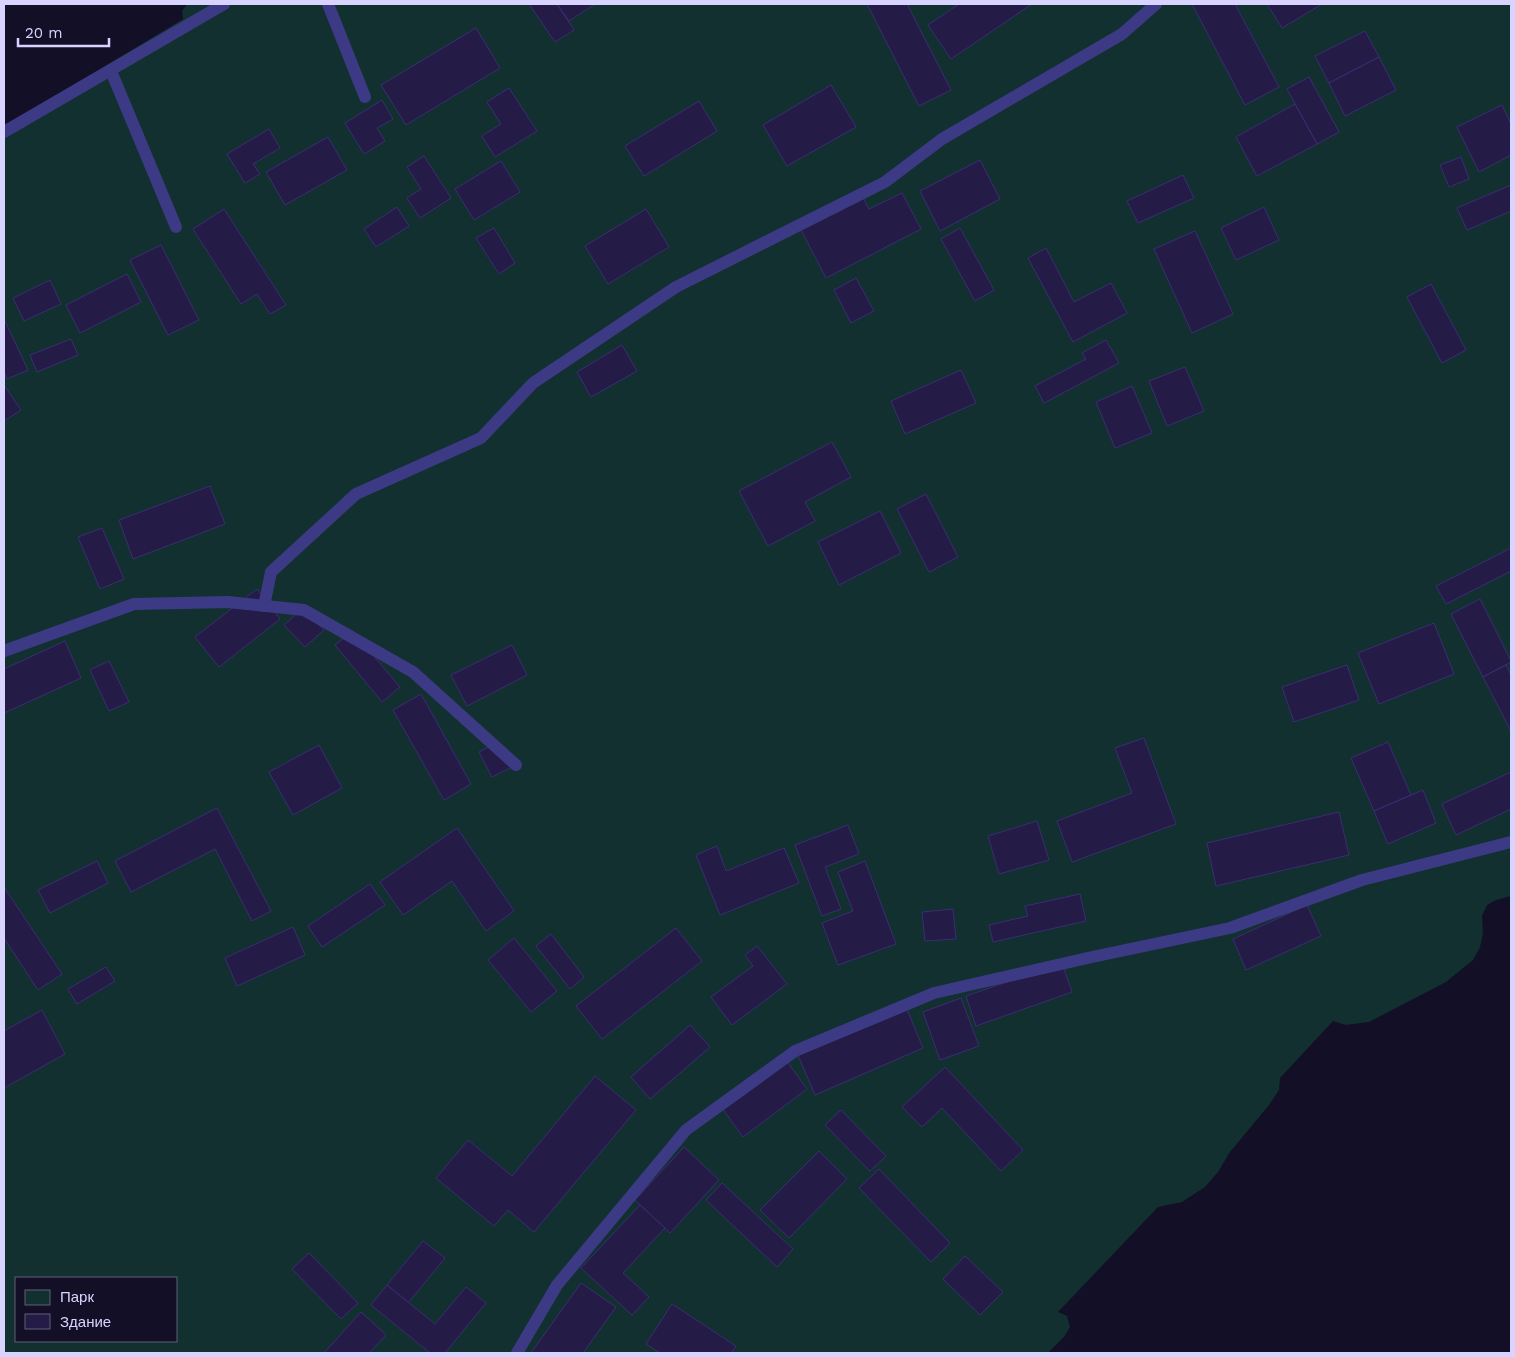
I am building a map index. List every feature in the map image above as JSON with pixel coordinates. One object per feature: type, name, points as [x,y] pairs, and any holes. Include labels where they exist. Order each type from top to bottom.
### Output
[{"type":"lane","points":[[4,132],[224,4]]},
{"type":"lane","points":[[328,4],[365,97]]},
{"type":"lane","points":[[264,606],[271,572],[356,494],[481,438],[533,383],[676,287],[885,182],[942,139],[1122,34],[1156,4]]},
{"type":"lane","points":[[111,71],[176,227]]},
{"type":"lane","points":[[4,651],[134,604],[228,602],[304,610],[413,672],[516,765]]},
{"type":"lane","points":[[517,1353],[557,1285],[686,1130],[795,1050],[934,993],[1230,928],[1362,880],[1511,842]]},
{"type":"green space","points":[[187,4],[1511,4],[1511,896],[1496,900],[1487,905],[1482,916],[1483,933],[1480,947],[1473,960],[1446,982],[1369,1022],[1346,1025],[1333,1021],[1280,1078],[1279,1090],[1269,1105],[1230,1152],[1218,1172],[1205,1187],[1182,1202],[1158,1207],[1058,1312],[1067,1316],[1070,1327],[1064,1337],[1048,1353],[4,1353],[4,127],[183,19],[182,11]]},
{"type":"building","points":[[529,4],[557,4],[574,30],[555,42]]},
{"type":"building","points":[[557,4],[595,4],[569,21]]},
{"type":"building","points":[[867,4],[907,4],[951,90],[919,106]]},
{"type":"building","points":[[959,4],[1032,4],[951,59],[928,25]]},
{"type":"building","points":[[1192,4],[1235,4],[1279,87],[1245,105]]},
{"type":"building","points":[[1267,4],[1322,4],[1282,28]]},
{"type":"building","points":[[476,28],[500,68],[406,125],[381,85]]},
{"type":"building","points":[[1365,31],[1379,57],[1329,83],[1315,56]]},
{"type":"building","points":[[1379,57],[1396,90],[1345,116],[1329,83]]},
{"type":"building","points":[[1309,77],[1339,132],[1317,144],[1287,89]]},
{"type":"building","points":[[831,85],[856,127],[787,166],[763,125]]},
{"type":"building","points":[[509,88],[537,131],[495,157],[482,136],[501,124],[487,102]]},
{"type":"building","points":[[382,100],[393,119],[377,128],[385,141],[364,154],[345,123]]},
{"type":"building","points":[[699,101],[717,131],[644,176],[625,146]]},
{"type":"building","points":[[1295,104],[1317,144],[1257,176],[1236,137]]},
{"type":"building","points":[[1502,105],[1511,124],[1511,155],[1479,172],[1457,127]]},
{"type":"building","points":[[269,129],[280,148],[253,164],[260,174],[245,183],[227,154]]},
{"type":"building","points":[[328,137],[347,170],[285,205],[266,172]]},
{"type":"building","points":[[424,156],[451,198],[420,218],[407,198],[421,189],[407,167]]},
{"type":"building","points":[[1461,157],[1469,179],[1449,187],[1440,165]]},
{"type":"building","points":[[980,160],[1000,199],[940,231],[920,191]]},
{"type":"building","points":[[501,161],[520,192],[474,220],[455,189]]},
{"type":"building","points":[[1183,175],[1194,198],[1138,223],[1127,201]]},
{"type":"building","points":[[1511,185],[1511,211],[1467,230],[1457,208]]},
{"type":"building","points":[[902,193],[921,229],[826,278],[800,228],[862,196],[869,209]]},
{"type":"building","points":[[397,207],[409,226],[376,247],[364,229]]},
{"type":"building","points":[[1264,207],[1279,240],[1236,260],[1221,228]]},
{"type":"building","points":[[224,209],[286,305],[270,314],[257,294],[241,304],[193,229]]},
{"type":"building","points":[[646,209],[669,247],[608,284],[585,246]]},
{"type":"building","points":[[494,228],[515,263],[499,274],[476,238]]},
{"type":"building","points":[[960,228],[994,290],[975,301],[941,239]]},
{"type":"building","points":[[1195,231],[1233,314],[1192,333],[1154,249]]},
{"type":"building","points":[[161,245],[199,320],[168,335],[130,260]]},
{"type":"building","points":[[1046,248],[1074,302],[1111,283],[1127,313],[1073,342],[1028,258]]},
{"type":"building","points":[[127,274],[141,302],[80,333],[66,305]]},
{"type":"building","points":[[856,278],[874,311],[851,323],[834,290]]},
{"type":"building","points":[[50,280],[61,304],[24,321],[13,298]]},
{"type":"building","points":[[1431,284],[1466,350],[1442,363],[1407,297]]},
{"type":"building","points":[[4,319],[28,370],[7,379],[4,371]]},
{"type":"building","points":[[71,339],[78,355],[37,372],[30,355]]},
{"type":"building","points":[[1106,340],[1119,363],[1044,403],[1035,386],[1086,359],[1082,353]]},
{"type":"building","points":[[622,345],[637,371],[591,397],[577,372]]},
{"type":"building","points":[[1185,367],[1204,411],[1167,426],[1149,381]]},
{"type":"building","points":[[961,370],[976,403],[905,434],[891,401]]},
{"type":"building","points":[[4,385],[21,410],[4,421]]},
{"type":"building","points":[[1132,386],[1152,433],[1115,448],[1096,402]]},
{"type":"building","points":[[832,442],[851,477],[805,502],[815,521],[768,546],[739,491]]},
{"type":"building","points":[[210,486],[225,524],[133,559],[119,520]]},
{"type":"building","points":[[926,494],[958,557],[929,572],[897,509]]},
{"type":"building","points":[[880,511],[901,553],[839,585],[818,542]]},
{"type":"building","points":[[102,528],[124,579],[100,589],[78,537]]},
{"type":"building","points":[[1511,548],[1511,571],[1446,604],[1436,586]]},
{"type":"building","points":[[257,589],[280,619],[219,667],[195,637]]},
{"type":"building","points":[[1480,599],[1511,661],[1483,677],[1451,614]]},
{"type":"building","points":[[303,608],[324,630],[305,647],[284,625]]},
{"type":"building","points":[[1434,623],[1454,674],[1379,704],[1358,653]]},
{"type":"building","points":[[353,631],[400,687],[382,702],[335,645]]},
{"type":"building","points":[[65,641],[81,678],[4,713],[4,669]]},
{"type":"building","points":[[512,645],[527,675],[467,706],[451,675]]},
{"type":"building","points":[[109,661],[129,702],[109,711],[90,670]]},
{"type":"building","points":[[1347,665],[1359,700],[1294,722],[1282,687]]},
{"type":"building","points":[[1506,665],[1511,675],[1511,731],[1483,677]]},
{"type":"building","points":[[421,694],[471,784],[444,800],[393,710]]},
{"type":"building","points":[[1144,738],[1176,824],[1072,862],[1057,821],[1132,793],[1115,748]]},
{"type":"building","points":[[499,742],[512,767],[492,777],[479,752]]},
{"type":"building","points":[[1388,742],[1411,795],[1374,811],[1351,758]]},
{"type":"building","points":[[319,745],[342,788],[293,815],[269,772]]},
{"type":"building","points":[[1511,772],[1511,809],[1456,835],[1442,804]]},
{"type":"building","points":[[1423,790],[1436,823],[1388,844],[1374,811]]},
{"type":"building","points":[[217,808],[271,911],[252,921],[215,849],[131,892],[115,861]]},
{"type":"building","points":[[1339,812],[1349,855],[1216,886],[1207,843]]},
{"type":"building","points":[[1037,821],[1049,860],[999,874],[988,836]]},
{"type":"building","points":[[848,825],[859,854],[825,867],[841,909],[822,916],[795,845]]},
{"type":"building","points":[[457,828],[514,911],[486,931],[452,881],[403,915],[380,882]]},
{"type":"building","points":[[717,846],[726,871],[784,848],[799,883],[720,915],[696,855]]},
{"type":"building","points":[[97,861],[108,883],[50,913],[38,890]]},
{"type":"building","points":[[865,861],[896,944],[838,965],[822,923],[853,911],[838,872]]},
{"type":"building","points":[[370,884],[385,905],[322,947],[308,926]]},
{"type":"building","points":[[4,887],[62,974],[38,990],[4,938]]},
{"type":"building","points":[[1080,894],[1086,921],[993,942],[989,925],[1028,916],[1025,906]]},
{"type":"building","points":[[1307,905],[1321,936],[1246,970],[1233,939]]},
{"type":"building","points":[[953,909],[956,939],[925,941],[922,912]]},
{"type":"building","points":[[293,927],[305,955],[237,986],[225,958]]},
{"type":"building","points":[[676,928],[702,961],[602,1039],[576,1006]]},
{"type":"building","points":[[551,934],[584,977],[570,989],[536,946]]},
{"type":"building","points":[[514,938],[557,991],[531,1012],[488,960]]},
{"type":"building","points":[[757,946],[787,984],[732,1025],[711,997],[753,966],[745,955]]},
{"type":"building","points":[[1062,963],[1072,992],[976,1026],[966,996]]},
{"type":"building","points":[[106,967],[115,981],[77,1004],[68,989]]},
{"type":"building","points":[[961,998],[979,1046],[940,1060],[923,1012]]},
{"type":"building","points":[[906,1007],[923,1048],[815,1095],[797,1053]]},
{"type":"building","points":[[42,1010],[65,1054],[4,1088],[4,1031]]},
{"type":"building","points":[[690,1025],[710,1047],[650,1099],[631,1077]]},
{"type":"building","points":[[786,1060],[807,1089],[743,1137],[722,1108]]},
{"type":"building","points":[[945,1067],[1023,1150],[1001,1171],[942,1108],[922,1127],[902,1107]]},
{"type":"building","points":[[595,1076],[636,1110],[534,1232],[508,1210],[494,1226],[436,1178],[468,1140],[512,1176]]},
{"type":"building","points":[[841,1110],[886,1156],[870,1171],[825,1125]]},
{"type":"building","points":[[684,1147],[719,1180],[670,1233],[635,1200]]},
{"type":"building","points":[[819,1151],[847,1179],[789,1238],[760,1210]]},
{"type":"building","points":[[879,1169],[950,1243],[931,1262],[859,1188]]},
{"type":"building","points":[[722,1183],[793,1249],[777,1267],[706,1200]]},
{"type":"building","points":[[640,1205],[665,1228],[623,1273],[649,1297],[632,1315],[581,1268]]},
{"type":"building","points":[[423,1241],[445,1258],[408,1303],[387,1285]]},
{"type":"building","points":[[309,1253],[358,1303],[341,1319],[292,1269]]},
{"type":"building","points":[[965,1256],[1003,1292],[980,1315],[943,1279]]},
{"type":"building","points":[[581,1283],[616,1307],[583,1353],[531,1353]]},
{"type":"building","points":[[387,1285],[435,1324],[466,1287],[486,1303],[445,1353],[430,1353],[371,1305]]},
{"type":"building","points":[[672,1304],[736,1346],[731,1353],[660,1353],[646,1344]]},
{"type":"building","points":[[361,1312],[386,1335],[369,1353],[324,1353]]}]
